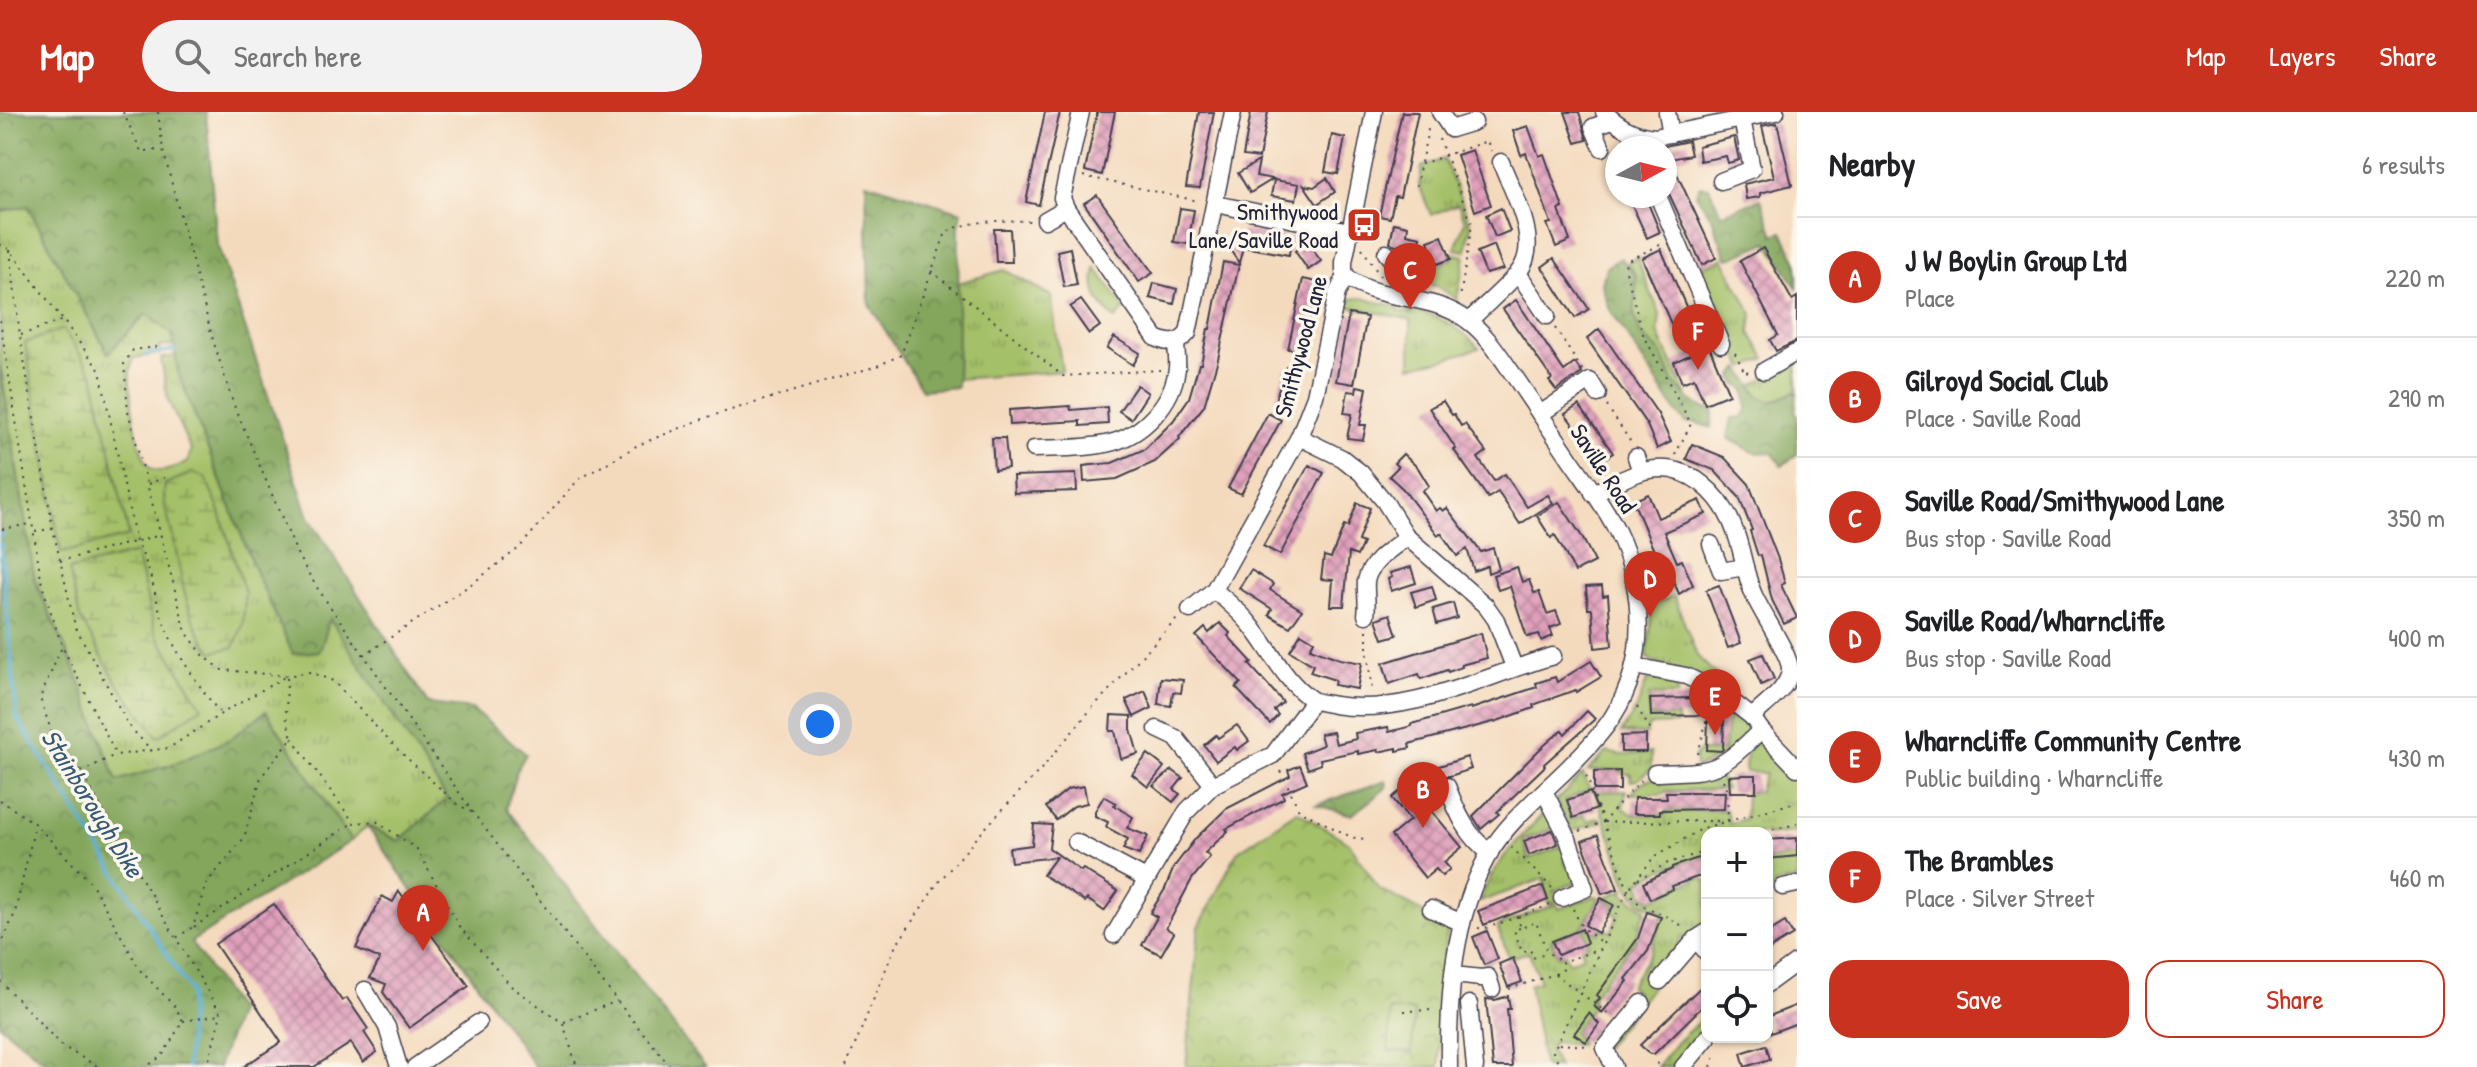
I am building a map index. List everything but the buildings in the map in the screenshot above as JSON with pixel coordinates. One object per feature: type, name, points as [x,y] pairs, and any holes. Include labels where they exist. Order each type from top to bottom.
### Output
[{"type":"street","points":[[1081,112],[1062,198],[1066,208],[1156,338],[1176,343],[1188,333],[1233,112]]},
{"type":"street","name":"Smithywood Lane","points":[[1190,610],[1214,590],[1299,437],[1315,396],[1337,293],[1348,278],[1344,272],[1344,262],[1374,112]]},
{"type":"street","points":[[1440,112],[1451,129],[1474,122]]},
{"type":"street","points":[[1667,112],[1671,134]]},
{"type":"street","points":[[1660,136],[1776,112]]},
{"type":"street","points":[[1602,148],[1593,127],[1608,116],[1632,136]]},
{"type":"street","points":[[1721,181],[1752,169],[1742,119]]},
{"type":"street","points":[[1462,316],[1518,273],[1526,260],[1528,233],[1513,179],[1501,162]]},
{"type":"street","points":[[1215,204],[1350,231]]},
{"type":"street","points":[[1045,220],[1066,208]]},
{"type":"street","points":[[1663,208],[1721,344]]},
{"type":"street","points":[[1386,253],[1392,260],[1416,268],[1411,297]]},
{"type":"street","points":[[1518,273],[1547,316]]},
{"type":"street","name":"Saville Road","points":[[1348,278],[1364,287],[1411,297],[1462,316],[1490,343],[1617,530],[1634,573],[1639,600],[1639,636],[1634,666],[1612,718],[1507,829],[1490,853],[1474,886],[1454,975],[1449,1067]]},
{"type":"street","points":[[1034,449],[1107,444],[1128,437],[1145,426],[1171,390],[1177,369],[1176,343]]},
{"type":"street","points":[[1764,371],[1797,352]]},
{"type":"street","points":[[1540,414],[1594,387]]},
{"type":"street","points":[[1299,437],[1342,458],[1361,473],[1385,502],[1407,537],[1486,606],[1496,620],[1514,667]]},
{"type":"street","points":[[1593,493],[1639,464],[1696,479],[1718,497],[1736,533],[1762,613],[1788,656],[1791,671],[1785,685],[1728,761],[1700,772],[1655,773]]},
{"type":"street","points":[[1370,605],[1366,581],[1372,568],[1407,537]]},
{"type":"street","points":[[1711,544],[1721,571],[1745,567]]},
{"type":"street","points":[[1214,590],[1250,624],[1276,663],[1313,701],[1374,708],[1451,690],[1553,656]]},
{"type":"street","points":[[1634,666],[1686,676],[1720,692],[1756,723],[1797,768]]},
{"type":"street","points":[[1114,935],[1129,923],[1146,879],[1187,811],[1213,785],[1273,755],[1313,701]]},
{"type":"street","points":[[1157,729],[1178,734],[1213,785]]},
{"type":"street","points":[[1447,786],[1460,819],[1480,846],[1490,853]]},
{"type":"street","points":[[1544,791],[1567,836],[1585,889],[1562,898]]},
{"type":"street","points":[[1089,843],[1146,879]]},
{"type":"street","points":[[1431,909],[1466,925]]},
{"type":"street","points":[[1660,981],[1701,935]]},
{"type":"street","points":[[1773,981],[1795,968]]},
{"type":"street","points":[[1454,975],[1488,977],[1492,989]]},
{"type":"street","points":[[365,990],[387,1027],[399,1067]]},
{"type":"street","points":[[1614,1067],[1605,1048],[1642,1003]]},
{"type":"street","points":[[1469,1004],[1475,1067]]},
{"type":"street","points":[[1450,1017],[1470,1023]]},
{"type":"street","points":[[415,1067],[478,1023]]},
{"type":"street","points":[[1683,1067],[1703,1043]]},
{"type":"path","points":[[123,112],[141,151],[163,150]]},
{"type":"path","points":[[158,112],[163,150],[213,340],[233,403],[299,558],[474,814],[671,1067]]},
{"type":"path","points":[[1416,186],[1431,116],[1472,224],[1460,301],[1462,316]]},
{"type":"path","points":[[1421,164],[1487,141],[1496,163],[1501,162]]},
{"type":"path","points":[[1067,173],[1215,204]]},
{"type":"path","points":[[363,655],[473,583],[519,548],[578,480],[638,445],[708,417],[877,366],[901,355],[946,232],[959,226],[990,222],[1045,220]]},
{"type":"path","points":[[1350,231],[1391,293]]},
{"type":"path","points":[[1670,470],[1691,424],[1642,332],[1625,267],[1626,261],[1676,238]]},
{"type":"path","points":[[0,244],[10,250],[100,371],[136,542],[145,557],[165,628],[202,690],[221,714]]},
{"type":"path","points":[[10,250],[20,336],[53,529],[75,626],[129,726],[153,752]]},
{"type":"path","points":[[931,271],[1063,376],[1177,369]]},
{"type":"path","points":[[1547,316],[1632,441],[1639,464]]},
{"type":"path","points":[[0,320],[42,585],[62,646],[116,755]]},
{"type":"path","points":[[20,336],[63,320]]},
{"type":"path","points":[[1721,344],[1734,351],[1745,373],[1754,368],[1764,371]]},
{"type":"path","points":[[157,347],[133,350],[124,364],[128,411],[186,632],[204,656],[222,670],[287,676],[310,672],[333,681],[396,748],[456,803],[474,814]]},
{"type":"path","points":[[147,484],[169,476]]},
{"type":"path","points":[[2,529],[31,524]]},
{"type":"path","points":[[34,531],[53,529]]},
{"type":"path","points":[[59,562],[161,535]]},
{"type":"path","points":[[1370,605],[1367,649],[1374,708]]},
{"type":"path","points":[[846,1067],[894,949],[937,884],[1138,657],[1176,619],[1190,610]]},
{"type":"path","points":[[62,646],[40,698],[55,742],[81,772],[221,1014],[207,1067]]},
{"type":"path","points":[[81,772],[116,755],[169,748],[287,676]]},
{"type":"path","points":[[287,676],[286,717],[292,738],[354,823]]},
{"type":"path","points":[[1695,756],[1700,751],[1712,702]]},
{"type":"path","points":[[1637,706],[1651,731]]},
{"type":"path","points":[[193,927],[206,884],[244,838],[261,777],[292,738]]},
{"type":"path","points":[[1273,755],[1299,810],[1351,837],[1369,838]]},
{"type":"path","points":[[1716,768],[1727,789],[1728,821]]},
{"type":"path","points":[[1584,771],[1628,890],[1639,904],[1701,935]]},
{"type":"path","points":[[1603,822],[1638,781],[1655,773]]},
{"type":"path","points":[[0,800],[35,824],[92,884],[140,970],[176,1008],[183,1021]]},
{"type":"path","points":[[1561,1067],[1553,1052],[1628,890],[1654,857],[1703,828],[1797,802]]},
{"type":"path","points":[[176,938],[354,823],[376,821],[417,849],[458,925],[512,987],[563,1023],[577,1067]]},
{"type":"path","points":[[1567,836],[1603,822],[1728,821]]},
{"type":"path","points":[[0,947],[15,913],[35,824]]},
{"type":"path","points":[[1773,829],[1797,824]]},
{"type":"path","points":[[1634,880],[1668,863],[1701,853]]},
{"type":"path","points":[[1466,925],[1484,929],[1556,903],[1562,898]]},
{"type":"path","points":[[1517,917],[1521,928]]},
{"type":"path","points":[[1492,989],[1509,989],[1564,969],[1562,962],[1547,952],[1536,922],[1514,930],[1522,952],[1530,949],[1533,958],[1547,952]]},
{"type":"path","points":[[1562,962],[1601,948]]},
{"type":"path","points":[[1555,974],[1624,1025]]},
{"type":"path","points":[[0,981],[62,1046],[98,1067]]},
{"type":"path","points":[[563,1023],[617,1001]]},
{"type":"path","points":[[1404,1011],[1450,1017]]},
{"type":"path","points":[[183,1021],[221,1014]]},
{"type":"path","points":[[146,1067],[162,1056],[183,1021]]},
{"type":"path","points":[[1557,1044],[1605,1048]]},
{"type":"path","points":[[1657,1063],[1662,1067]]},
{"type":"green space","points":[[0,112],[206,112],[217,244],[309,517],[428,704],[472,709],[526,754],[517,770],[506,808],[705,1067],[535,1067],[367,826],[399,841],[447,799],[330,619],[320,651],[293,654],[257,575],[178,372],[172,334],[146,314],[108,353],[28,206],[0,211]]},
{"type":"green space","points":[[1444,159],[1471,224],[1466,251],[1455,249],[1465,221],[1458,204],[1431,215],[1419,185],[1422,167]]},
{"type":"green space","points":[[866,182],[962,212],[959,226],[957,387],[922,390],[869,304]]},
{"type":"green space","points":[[1699,186],[1709,187],[1721,214],[1761,199],[1774,235],[1782,232],[1797,262],[1797,288],[1768,242],[1726,257],[1712,218],[1696,194]]},
{"type":"green space","points":[[27,205],[108,353],[146,314],[172,334],[174,345],[159,347],[160,354],[134,358],[130,371],[135,423],[147,463],[152,469],[161,471],[188,462],[191,450],[168,400],[161,358],[176,356],[178,372],[257,575],[330,618],[447,799],[399,841],[367,826],[351,841],[266,711],[229,740],[176,763],[117,781],[74,667],[35,581],[0,364],[0,212]]},
{"type":"green space","points":[[1450,253],[1465,256],[1457,299],[1436,286],[1417,281],[1422,257],[1431,255],[1436,266],[1452,259]]},
{"type":"green space","points":[[1639,257],[1639,264],[1660,314],[1658,333],[1688,398],[1673,382],[1661,353],[1640,334],[1634,315],[1637,277],[1628,262]]},
{"type":"green space","points":[[1621,258],[1637,277],[1634,315],[1640,334],[1661,353],[1673,382],[1688,398],[1705,409],[1714,410],[1711,428],[1694,422],[1686,423],[1609,308],[1602,285],[1606,267]]},
{"type":"green space","points":[[1723,258],[1752,314],[1750,333],[1766,359],[1744,368],[1734,348],[1731,348],[1698,269]]},
{"type":"green space","points":[[1096,268],[1125,309],[1115,319],[1097,296],[1094,284]]},
{"type":"green space","points":[[1004,270],[1051,296],[1062,371],[957,379],[958,283]]},
{"type":"green space","points":[[1363,298],[1398,307],[1398,311],[1411,314],[1412,310],[1440,319],[1457,328],[1479,348],[1411,366],[1411,320],[1348,306],[1349,299]]},
{"type":"green space","points":[[63,329],[93,374],[129,536],[61,553],[25,343]]},
{"type":"green space","points":[[1797,360],[1797,391],[1772,402],[1760,397],[1752,386]]},
{"type":"green space","points":[[0,364],[35,581],[74,667],[117,781],[176,763],[229,740],[266,711],[351,841],[191,942],[238,1011],[218,1067],[52,1067],[0,1025]]},
{"type":"green space","points":[[1740,368],[1760,397],[1772,402],[1797,391],[1797,454],[1782,466],[1772,452],[1755,453],[1728,438],[1732,418],[1743,417],[1748,408],[1745,390],[1736,384],[1733,376]]},
{"type":"green space","points":[[192,473],[205,477],[219,509],[245,593],[243,624],[234,647],[212,652],[196,626],[187,601],[164,499],[165,484]]},
{"type":"green space","points":[[136,553],[155,632],[202,707],[158,737],[118,684],[80,618],[69,570]]},
{"type":"green space","points":[[1674,596],[1697,656],[1730,688],[1728,690],[1647,657],[1653,605]]},
{"type":"green space","points":[[1651,679],[1677,683],[1677,695],[1649,696],[1649,717],[1677,717],[1677,724],[1651,725],[1647,734],[1621,733],[1637,708],[1646,682]]},
{"type":"green space","points":[[1727,716],[1741,722],[1747,721],[1753,729],[1723,757],[1696,768],[1695,756],[1700,751],[1724,751]]},
{"type":"green space","points":[[1757,740],[1763,740],[1797,774],[1797,832],[1773,834],[1773,827],[1701,827],[1701,858],[1663,869],[1639,882],[1643,891],[1635,896],[1627,884],[1595,792],[1626,791],[1623,808],[1634,815],[1666,814],[1667,810],[1726,810],[1729,823],[1745,819],[1746,793],[1758,792],[1765,773],[1745,772],[1746,752]]},
{"type":"green space","points":[[1607,752],[1620,755],[1651,753],[1651,769],[1631,781],[1631,774],[1622,774],[1621,770],[1588,771]]},
{"type":"green space","points":[[1583,774],[1590,790],[1564,801],[1572,819],[1585,815],[1587,821],[1599,818],[1601,822],[1571,831],[1556,801]]},
{"type":"green space","points":[[1718,774],[1726,789],[1631,794],[1641,783],[1651,779]]},
{"type":"green space","points":[[1386,781],[1387,787],[1352,815],[1316,805]]},
{"type":"green space","points":[[1548,809],[1557,827],[1523,840],[1529,859],[1565,845],[1578,882],[1553,891],[1557,901],[1550,904],[1544,887],[1545,878],[1480,902],[1499,863]]},
{"type":"green space","points":[[1297,811],[1349,843],[1379,889],[1448,928],[1442,967],[1439,1067],[1186,1067],[1199,927],[1237,852]]},
{"type":"green space","points":[[1797,858],[1797,880],[1775,884],[1773,888],[1773,859]]},
{"type":"green space","points":[[1701,877],[1701,924],[1688,938],[1683,937],[1658,973],[1660,976],[1605,1047],[1590,1044],[1619,997],[1630,1001],[1636,992],[1630,986],[1650,954],[1664,912],[1640,902],[1638,898],[1645,894],[1650,901]]},
{"type":"green space","points":[[1625,889],[1623,894],[1646,909],[1635,941],[1593,995],[1592,1007],[1573,1033],[1580,1041],[1579,1045],[1554,1042],[1550,1051],[1558,1067],[1544,1067],[1529,985],[1540,981],[1529,952],[1509,958],[1497,926],[1557,904],[1559,909],[1595,896],[1600,898],[1581,929],[1551,940],[1558,956],[1565,954],[1569,962],[1584,955],[1581,948],[1589,944],[1584,931],[1586,927],[1598,934],[1602,928],[1611,932],[1618,916],[1612,912],[1615,905],[1604,898]]},
{"type":"green space","points":[[1390,1010],[1414,1011],[1412,1052],[1388,1051]]},
{"type":"green space","points":[[1701,1020],[1701,1035],[1675,1067],[1657,1067]]},
{"type":"waterway","points":[[147,356],[175,350]]},
{"type":"waterway","points":[[0,536],[4,535]]},
{"type":"waterway","name":"Stainborough Dike","points":[[0,543],[17,718],[190,991],[187,1067]]},
{"type":"place","name":"Smithywood Lane/Saville Road","points":[[1364,225]]},
{"type":"place","name":"Saville Road/Smithywood Lane","points":[[1410,309]]},
{"type":"place","name":"The Brambles","points":[[1698,370]]},
{"type":"place","name":"Saville Road/Wharncliffe","points":[[1650,617]]},
{"type":"place","name":"Wharncliffe Community Centre","points":[[1715,735]]},
{"type":"place","name":"Gilroyd Social Club","points":[[1423,828]]},
{"type":"place","name":"J W Boylin Group Ltd","points":[[423,951]]}]
